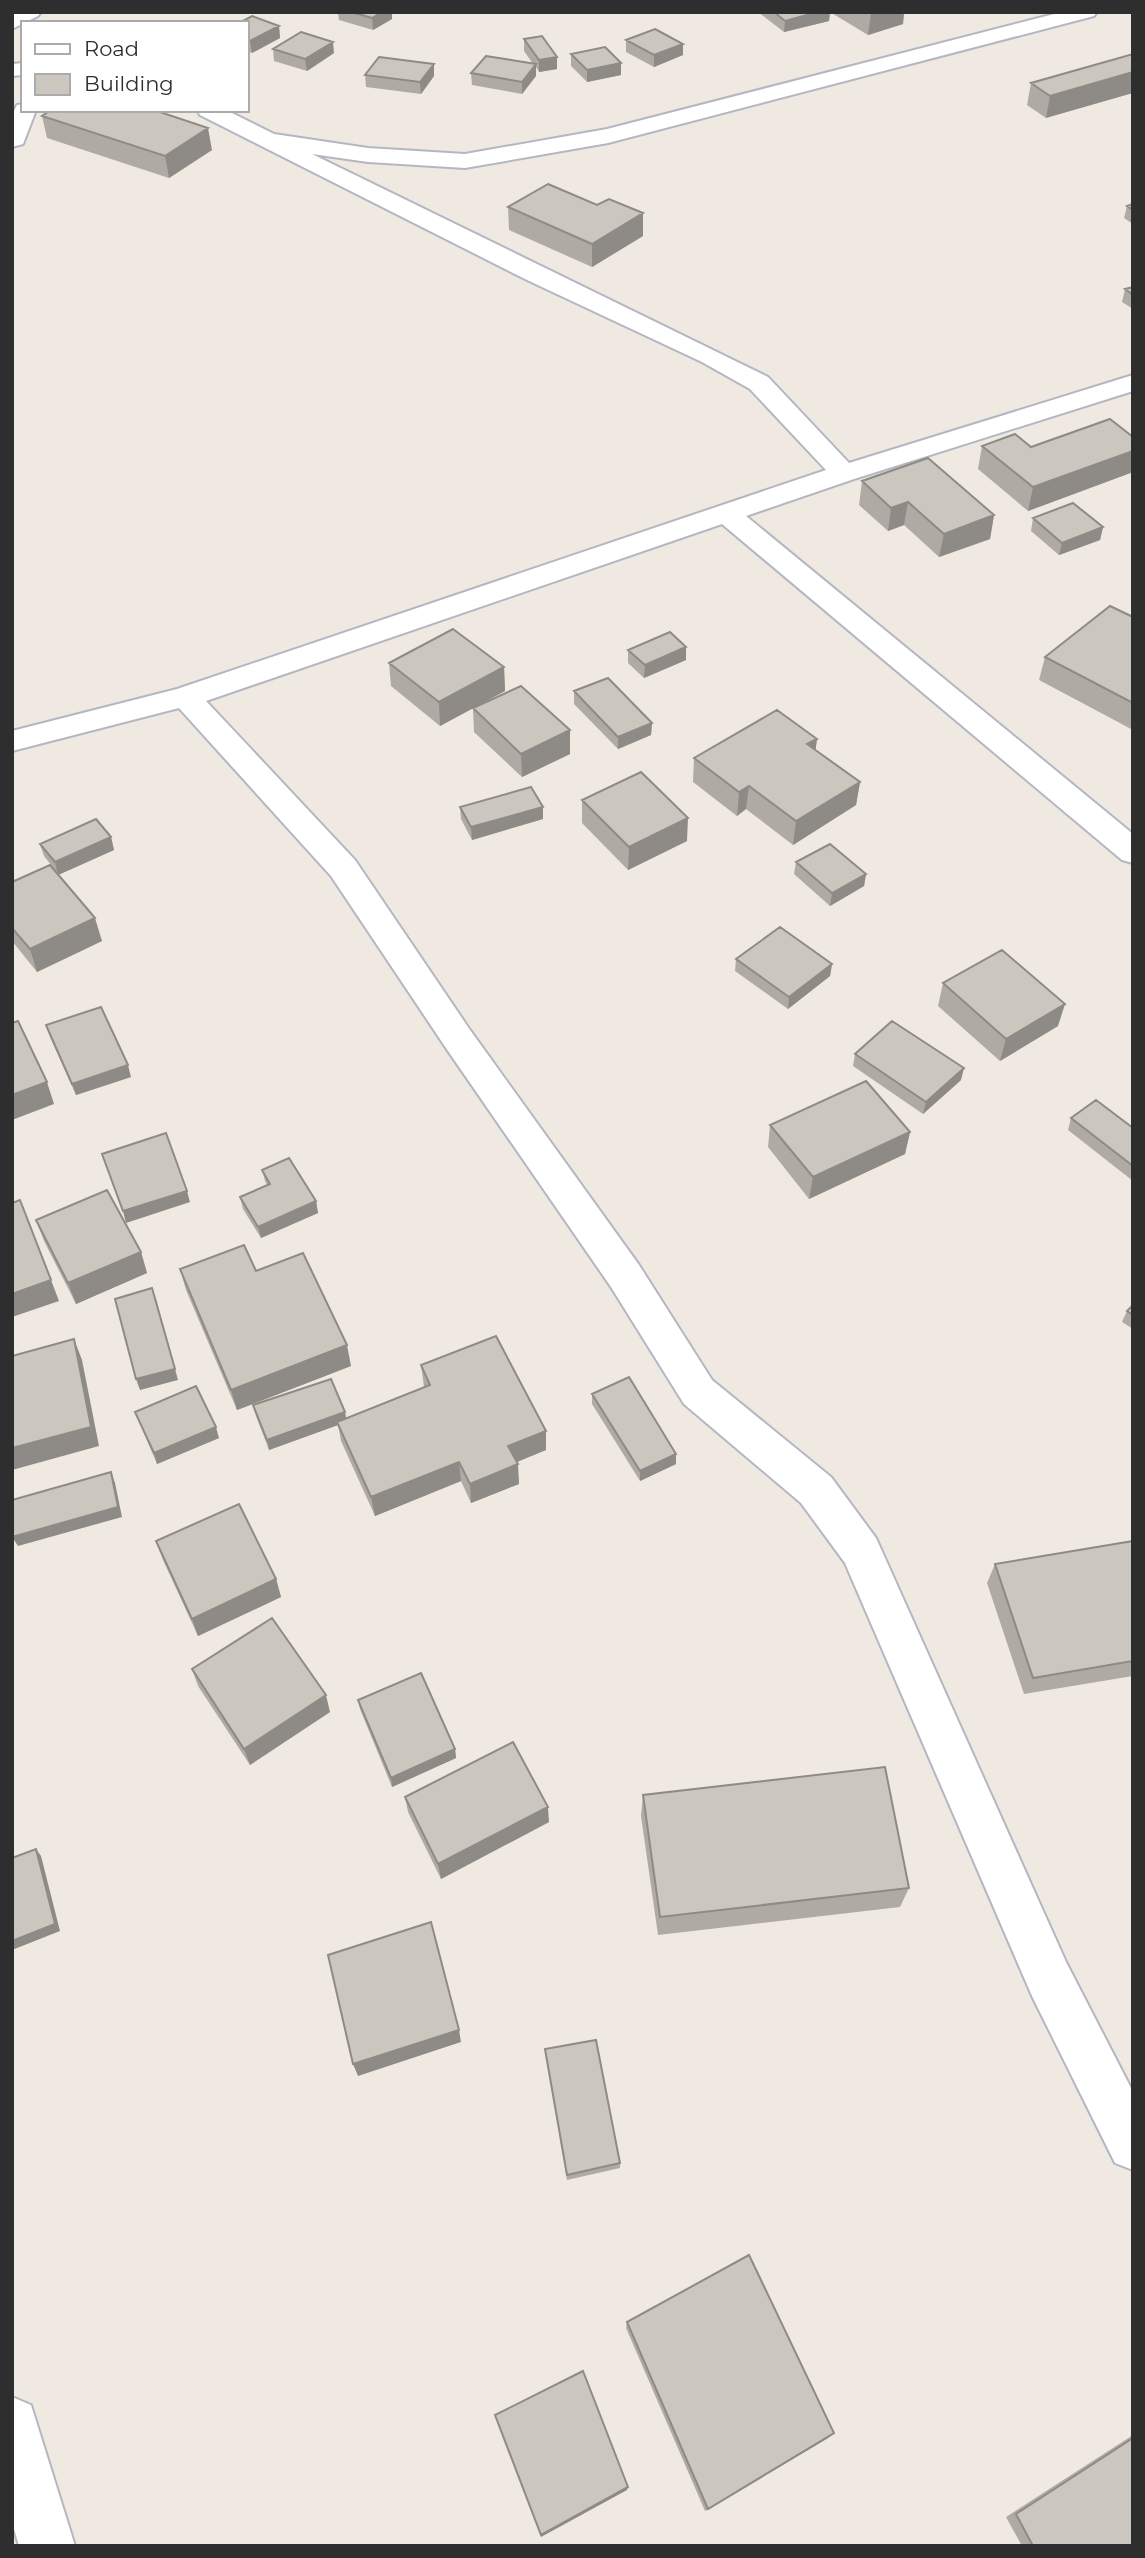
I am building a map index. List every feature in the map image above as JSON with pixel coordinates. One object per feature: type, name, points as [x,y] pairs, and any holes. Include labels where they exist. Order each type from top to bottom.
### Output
[{"type":"street","points":[[12,23],[31,12]]},
{"type":"street","points":[[273,141],[368,155],[465,161],[608,136],[1084,13]]},
{"type":"street","points":[[12,140],[15,139],[23,112]]},
{"type":"street","points":[[212,112],[405,210],[711,357],[759,383],[844,473]]},
{"type":"street","points":[[12,741],[186,697],[844,473],[1120,395]]},
{"type":"street","points":[[726,513],[1133,852]]},
{"type":"street","points":[[186,697],[343,868],[458,1039],[625,1276],[698,1392],[816,1490],[861,1551],[1049,1979],[1133,2145]]},
{"type":"street","points":[[12,2424],[47,2546]]},
{"type":"building","points":[[351,12],[382,12],[372,18]]},
{"type":"building","points":[[774,12],[818,12],[785,21]]},
{"type":"building","points":[[252,16],[279,26],[250,41],[248,21],[243,21]]},
{"type":"building","points":[[655,29],[683,44],[654,55],[626,40]]},
{"type":"building","points":[[301,32],[333,42],[305,59],[273,49]]},
{"type":"building","points":[[542,36],[557,57],[539,60],[524,39]]},
{"type":"building","points":[[605,47],[621,63],[587,70],[571,54]]},
{"type":"building","points":[[1133,54],[1133,72],[1050,96],[1031,83]]},
{"type":"building","points":[[486,56],[536,64],[522,82],[471,73]]},
{"type":"building","points":[[379,57],[434,64],[420,82],[365,75]]},
{"type":"building","points":[[48,112],[160,112],[208,128],[165,156],[42,116]]},
{"type":"building","points":[[548,184],[597,205],[609,199],[643,213],[592,244],[508,207]]},
{"type":"building","points":[[1133,287],[1133,295],[1125,289]]},
{"type":"building","points":[[1110,419],[1133,437],[1133,451],[1033,487],[982,446],[1015,434],[1031,447]]},
{"type":"building","points":[[928,458],[994,515],[944,534],[908,502],[891,508],[862,481]]},
{"type":"building","points":[[1073,503],[1103,527],[1062,543],[1033,518]]},
{"type":"building","points":[[1110,606],[1133,617],[1133,703],[1045,657]]},
{"type":"building","points":[[453,629],[504,667],[439,702],[389,663]]},
{"type":"building","points":[[670,632],[686,647],[645,665],[628,650]]},
{"type":"building","points":[[608,678],[652,723],[618,737],[574,691]]},
{"type":"building","points":[[521,686],[570,730],[521,754],[473,708]]},
{"type":"building","points":[[777,710],[817,739],[807,744],[860,782],[796,821],[749,786],[739,792],[694,758]]},
{"type":"building","points":[[641,772],[688,818],[629,847],[582,800]]},
{"type":"building","points":[[531,787],[543,807],[471,827],[460,807]]},
{"type":"building","points":[[96,819],[111,837],[55,862],[40,844]]},
{"type":"building","points":[[830,844],[866,874],[832,893],[796,862]]},
{"type":"building","points":[[50,865],[95,918],[30,949],[12,928],[12,882]]},
{"type":"building","points":[[780,927],[832,964],[789,997],[736,959]]},
{"type":"building","points":[[1002,950],[1065,1004],[1006,1039],[943,983]]},
{"type":"building","points":[[101,1007],[128,1065],[72,1084],[46,1025]]},
{"type":"building","points":[[18,1021],[47,1082],[12,1095],[12,1023]]},
{"type":"building","points":[[892,1021],[964,1068],[926,1102],[855,1054]]},
{"type":"building","points":[[866,1081],[910,1132],[813,1177],[770,1125]]},
{"type":"building","points":[[1096,1100],[1133,1128],[1133,1166],[1071,1118]]},
{"type":"building","points":[[166,1133],[187,1191],[123,1211],[102,1154]]},
{"type":"building","points":[[289,1158],[316,1201],[258,1227],[240,1197],[270,1184],[262,1170]]},
{"type":"building","points":[[107,1190],[141,1252],[68,1283],[36,1220]]},
{"type":"building","points":[[20,1200],[51,1280],[12,1294],[12,1203]]},
{"type":"building","points":[[244,1245],[256,1271],[303,1253],[347,1345],[231,1390],[180,1269]]},
{"type":"building","points":[[152,1288],[175,1369],[136,1379],[115,1299]]},
{"type":"building","points":[[496,1336],[546,1431],[508,1446],[518,1464],[470,1484],[459,1462],[371,1497],[337,1422],[430,1385],[421,1365]]},
{"type":"building","points":[[74,1339],[91,1427],[12,1448],[12,1356]]},
{"type":"building","points":[[629,1377],[676,1454],[640,1471],[592,1394]]},
{"type":"building","points":[[331,1379],[345,1412],[267,1440],[253,1405]]},
{"type":"building","points":[[196,1386],[216,1427],[154,1453],[135,1412]]},
{"type":"building","points":[[111,1472],[118,1507],[12,1537],[12,1500]]},
{"type":"building","points":[[239,1504],[276,1579],[192,1619],[156,1541]]},
{"type":"building","points":[[1133,1541],[1133,1661],[1033,1678],[995,1564]]},
{"type":"building","points":[[272,1618],[326,1695],[244,1749],[192,1669]]},
{"type":"building","points":[[421,1673],[455,1749],[391,1778],[358,1700]]},
{"type":"building","points":[[513,1742],[548,1807],[438,1864],[405,1797]]},
{"type":"building","points":[[885,1767],[909,1888],[660,1917],[643,1795]]},
{"type":"building","points":[[36,1849],[55,1924],[12,1941],[12,1858]]},
{"type":"building","points":[[431,1922],[459,2030],[353,2064],[328,1955]]},
{"type":"building","points":[[596,2040],[620,2163],[567,2175],[545,2049]]},
{"type":"building","points":[[749,2255],[834,2433],[708,2509],[627,2322]]},
{"type":"building","points":[[583,2371],[628,2487],[541,2535],[495,2415]]},
{"type":"building","points":[[1133,2438],[1133,2546],[1033,2546],[1016,2514]]}]
